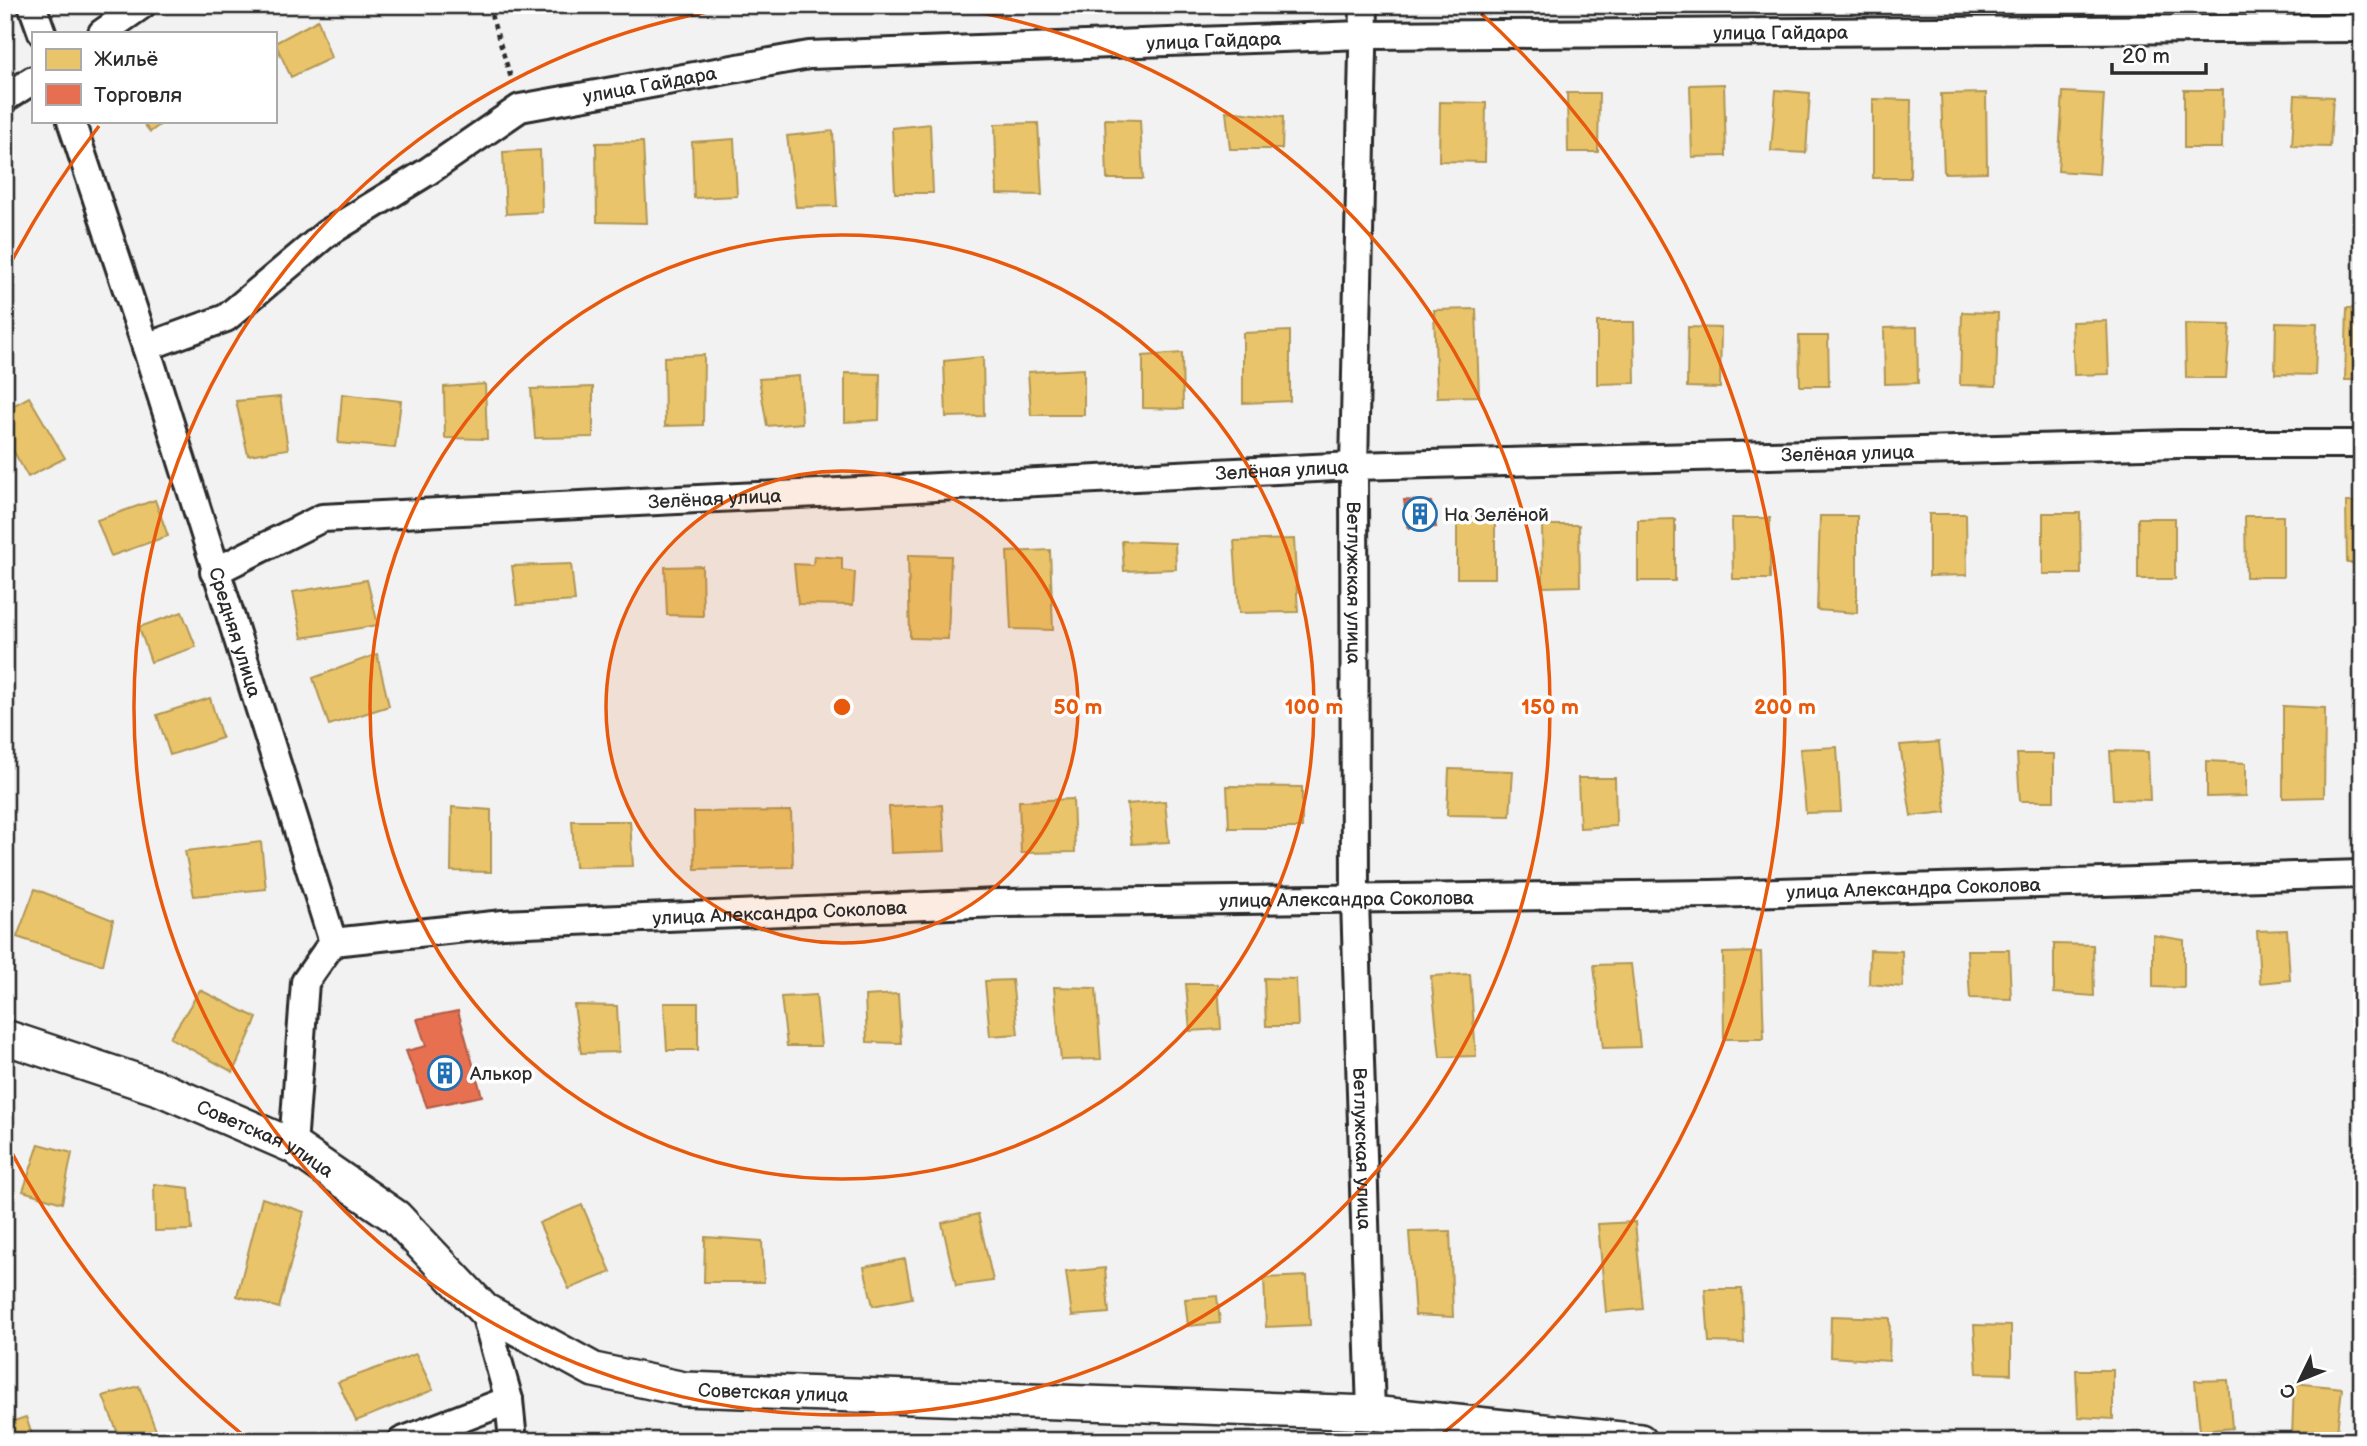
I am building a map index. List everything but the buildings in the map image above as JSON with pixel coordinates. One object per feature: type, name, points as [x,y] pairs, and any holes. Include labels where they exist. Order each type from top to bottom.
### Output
[{"type":"street","points":[[32,5],[42,32]]},
{"type":"street","points":[[103,32],[142,5]]},
{"type":"street","name":"Ветлужская улица","points":[[1363,5],[1354,466],[1355,900],[1371,1413]]},
{"type":"street","name":"улица Гайдара","points":[[146,347],[226,318],[326,234],[427,172],[520,108],[809,55],[1362,35],[2362,28]]},
{"type":"street","points":[[5,98],[32,81]]},
{"type":"street","name":"Средняя улица","points":[[71,122],[146,347],[214,572],[333,942]]},
{"type":"street","name":"Зелёная улица","points":[[214,572],[322,518],[1354,466],[2180,444],[2362,444]]},
{"type":"street","name":"улица Александра Соколова","points":[[333,942],[503,924],[984,904],[1711,894],[2362,874]]},
{"type":"street","points":[[293,1146],[305,982],[333,942]]},
{"type":"street","name":"Советская улица","points":[[5,1037],[162,1088],[293,1146],[397,1217],[484,1310],[594,1370],[684,1389],[1371,1413],[1640,1441]]},
{"type":"street","points":[[484,1310],[509,1400],[513,1441]]},
{"type":"street","points":[[402,1441],[509,1400]]},
{"type":"path","points":[[488,5],[520,108]]},
{"type":"place","name":"На Зелёной","points":[[1420,514]]},
{"type":"place","name":"Алькор","points":[[445,1073]]}]
